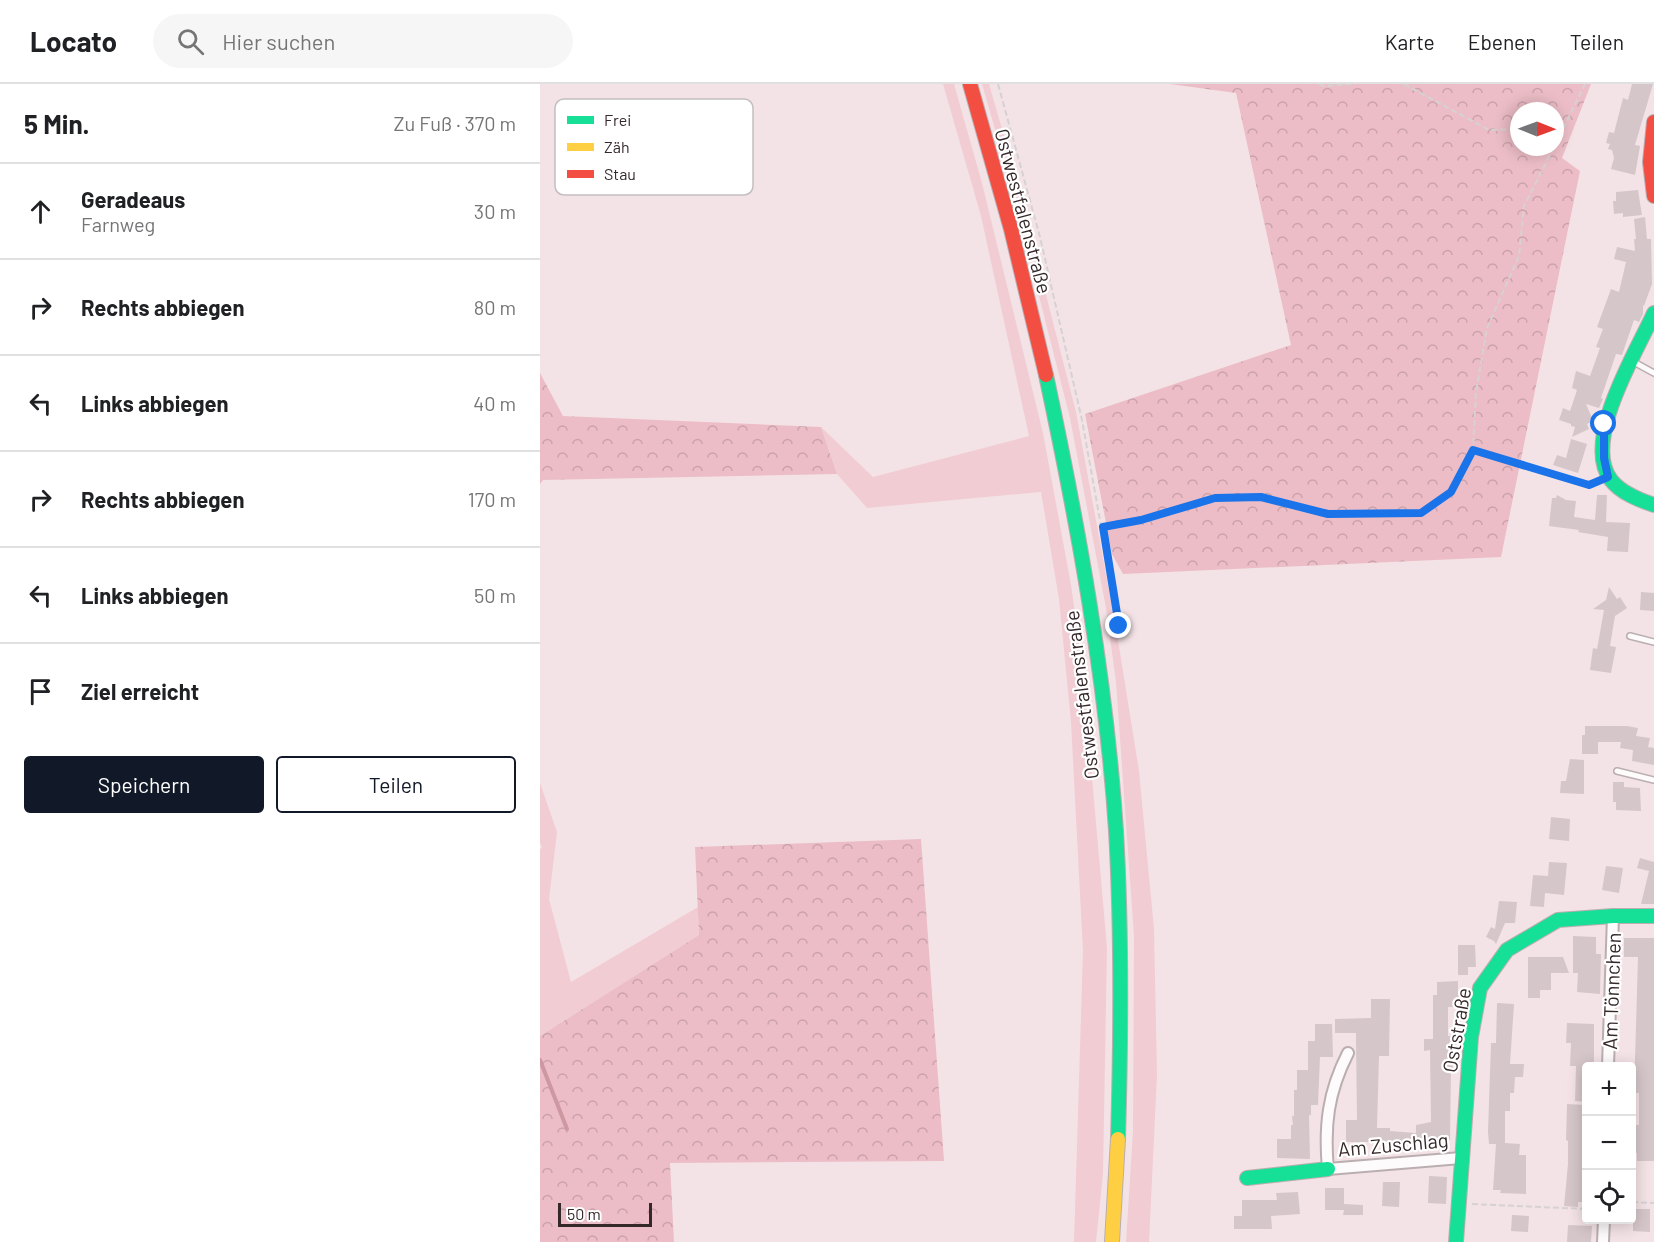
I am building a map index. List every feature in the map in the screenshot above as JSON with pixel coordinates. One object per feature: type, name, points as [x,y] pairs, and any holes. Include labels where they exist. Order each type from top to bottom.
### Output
[{"type":"main road","name":"Ostwestfalenstraße","points":[[970,84],[1025,289],[1062,447],[1088,596],[1109,755],[1117,851],[1120,1066],[1117,1179],[1112,1242]]},
{"type":"main road","points":[[1654,122],[1650,162],[1653,171],[1654,196]]},
{"type":"main road","points":[[1654,313],[1604,424],[1604,458],[1608,477],[1622,490],[1654,505]]},
{"type":"main road","name":"Oststraße","points":[[1456,1242],[1470,1037],[1480,988],[1507,950],[1558,920],[1654,916]]},
{"type":"main road","name":"Am Zuschlag","points":[[1247,1178],[1328,1169]]},
{"type":"street","name":"Am Tönnchen","points":[[1608,1062],[1613,916]]},
{"type":"street","name":"Am Zuschlag","points":[[1348,1053],[1339,1070],[1329,1107],[1325,1138],[1328,1169],[1461,1158]]},
{"type":"street","points":[[1603,1242],[1604,1224]]},
{"type":"lane","points":[[1632,361],[1654,373]]},
{"type":"lane","points":[[1630,636],[1654,642]]},
{"type":"lane","points":[[1617,771],[1654,780]]},
{"type":"path","points":[[998,84],[1040,237],[1082,420],[1119,626]]},
{"type":"path","points":[[1319,84],[1324,86],[1356,84]]},
{"type":"path","points":[[1404,84],[1489,130],[1510,129]]},
{"type":"path","points":[[1564,126],[1585,84]]},
{"type":"path","points":[[1103,527],[1141,520],[1215,498],[1261,497],[1328,514],[1421,513],[1451,492],[1473,450],[1476,393],[1487,328],[1519,256],[1524,206],[1549,156]]},
{"type":"path","points":[[1473,450],[1589,485],[1608,477]]},
{"type":"path","points":[[1636,1202],[1654,1203]]},
{"type":"path","points":[[1458,1203],[1582,1209]]},
{"type":"shaded area","points":[[943,84],[954,84],[982,183],[1043,433],[1071,585],[1082,664],[1107,948],[1103,1173],[1096,1242],[1074,1242],[1083,951],[1071,722],[1059,599],[1041,492],[867,508],[837,474],[821,427],[873,477],[1029,436],[981,216]]},
{"type":"shaded area","points":[[982,84],[989,84],[1015,174],[1076,412],[1117,634],[1139,771],[1154,929],[1157,1075],[1149,1242],[1126,1242],[1133,1131],[1134,936],[1116,682],[1106,608],[1070,418],[1009,178]]},
{"type":"shaded area","points":[[540,783],[557,832],[549,899],[571,982],[698,907],[699,935],[540,1036],[540,850],[542,847],[540,843]]},
{"type":"green space","points":[[1170,84],[1591,84],[1564,153],[1564,102],[1510,102],[1510,156],[1563,156],[1562,158],[1580,171],[1501,557],[1123,574],[1112,554],[1085,414],[1291,345],[1236,93]]},
{"type":"green space","points":[[540,373],[563,416],[821,427],[837,474],[543,480],[540,484]]},
{"type":"green space","points":[[921,839],[944,1161],[670,1163],[674,1242],[540,1242],[540,1036],[699,935],[695,847]]},
{"type":"building","points":[[1632,84],[1653,84],[1635,145],[1640,146],[1635,175],[1611,169],[1614,158],[1612,150],[1608,149],[1610,144],[1606,143],[1609,132],[1614,133],[1623,98],[1628,100]]},
{"type":"building","points":[[1638,190],[1642,215],[1623,217],[1623,213],[1614,214],[1613,201],[1616,201],[1616,192]]},
{"type":"building","points":[[1645,217],[1647,239],[1651,239],[1652,284],[1643,305],[1643,314],[1639,322],[1634,320],[1622,355],[1616,354],[1599,408],[1586,404],[1592,418],[1587,424],[1589,429],[1572,437],[1575,427],[1559,420],[1563,408],[1570,411],[1577,390],[1572,388],[1576,371],[1590,376],[1600,348],[1596,347],[1603,329],[1597,327],[1611,289],[1619,292],[1626,262],[1614,259],[1617,247],[1635,251],[1634,219]]},
{"type":"building","points":[[1571,439],[1587,444],[1578,473],[1553,465],[1557,455],[1566,458]]},
{"type":"building","points":[[1557,495],[1566,500],[1576,501],[1574,517],[1595,520],[1597,495],[1607,495],[1606,522],[1630,523],[1628,552],[1607,551],[1608,537],[1549,526],[1552,498],[1556,498]]},
{"type":"building","points":[[1609,587],[1617,599],[1620,597],[1627,608],[1615,616],[1610,646],[1616,647],[1611,673],[1590,670],[1593,648],[1597,649],[1604,610],[1593,609],[1606,600]]},
{"type":"building","points":[[1641,592],[1654,593],[1654,611],[1640,610]]},
{"type":"building","points":[[1585,726],[1638,728],[1636,736],[1650,738],[1648,747],[1654,748],[1654,765],[1632,761],[1633,750],[1620,748],[1621,742],[1598,742],[1598,754],[1582,754],[1582,735],[1585,735]]},
{"type":"building","points":[[1570,759],[1584,760],[1584,794],[1560,793],[1561,781],[1566,781]]},
{"type":"building","points":[[1613,782],[1624,782],[1624,787],[1640,788],[1641,811],[1616,810],[1616,802],[1613,802]]},
{"type":"building","points":[[1551,817],[1570,819],[1569,841],[1549,839]]},
{"type":"building","points":[[1640,858],[1654,862],[1654,904],[1641,904],[1649,871],[1637,868]]},
{"type":"building","points":[[1549,862],[1567,863],[1564,895],[1545,893],[1544,907],[1530,906],[1533,875],[1548,876]]},
{"type":"building","points":[[1606,866],[1623,868],[1619,893],[1602,890]]},
{"type":"building","points":[[1499,901],[1517,902],[1515,923],[1505,923],[1496,944],[1486,937],[1491,927],[1495,929]]},
{"type":"building","points":[[1573,936],[1596,937],[1596,954],[1601,954],[1600,994],[1577,992],[1578,973],[1573,973]]},
{"type":"building","points":[[1624,938],[1654,938],[1654,1161],[1637,1161],[1636,1125],[1639,1125],[1639,1093],[1636,1093],[1635,1062],[1638,957],[1624,957]]},
{"type":"building","points":[[1458,945],[1475,945],[1476,967],[1468,967],[1468,975],[1458,975]]},
{"type":"building","points":[[1528,957],[1563,957],[1569,973],[1551,973],[1551,990],[1540,990],[1540,998],[1528,998]]},
{"type":"building","points":[[1458,981],[1458,995],[1469,995],[1467,1002],[1458,1004],[1458,1007],[1448,1007],[1448,1036],[1455,1036],[1456,1050],[1452,1050],[1450,1140],[1403,1141],[1402,1145],[1390,1145],[1390,1142],[1346,1142],[1346,1120],[1357,1120],[1356,1033],[1335,1033],[1335,1019],[1371,1018],[1371,999],[1390,999],[1389,1056],[1379,1056],[1377,1128],[1416,1133],[1416,1125],[1431,1122],[1430,1050],[1424,1051],[1424,1039],[1433,1039],[1433,995],[1437,995],[1437,982]]},
{"type":"building","points":[[1497,1003],[1514,1004],[1510,1064],[1524,1064],[1523,1077],[1515,1077],[1514,1093],[1510,1093],[1510,1111],[1505,1111],[1505,1143],[1520,1144],[1519,1155],[1526,1155],[1526,1194],[1500,1193],[1501,1190],[1493,1190],[1496,1144],[1489,1144],[1488,1132],[1491,1043],[1496,1043]]},
{"type":"building","points":[[1567,1023],[1594,1024],[1594,1062],[1582,1062],[1582,1102],[1575,1101],[1576,1066],[1570,1066],[1571,1043],[1566,1043]]},
{"type":"building","points":[[1315,1024],[1332,1024],[1333,1057],[1320,1057],[1318,1105],[1311,1105],[1311,1115],[1309,1115],[1310,1159],[1277,1158],[1277,1139],[1291,1139],[1297,1070],[1308,1070],[1308,1041],[1315,1041]]},
{"type":"building","points":[[1567,1104],[1582,1105],[1582,1202],[1578,1202],[1578,1207],[1564,1206],[1568,1164],[1568,1141],[1566,1140]]},
{"type":"building","points":[[1429,1176],[1447,1177],[1446,1204],[1428,1203]]},
{"type":"building","points":[[1383,1182],[1400,1182],[1399,1207],[1382,1206]]},
{"type":"building","points":[[1325,1188],[1344,1188],[1344,1204],[1363,1205],[1363,1215],[1343,1215],[1344,1210],[1325,1210]]},
{"type":"building","points":[[1298,1192],[1300,1214],[1271,1216],[1272,1229],[1234,1229],[1234,1216],[1242,1216],[1242,1200],[1277,1200],[1276,1193]]},
{"type":"building","points":[[1636,1209],[1650,1209],[1650,1232],[1633,1231],[1633,1224],[1636,1224]]},
{"type":"building","points":[[1512,1215],[1529,1216],[1528,1232],[1511,1231]]},
{"type":"building","points":[[1568,1225],[1592,1226],[1591,1242],[1567,1242]]},
{"type":"waterway","points":[[540,1060],[567,1129]]},
{"type":"traffic: fast","points":[[1654,313],[1615,396],[1607,420],[1603,443],[1604,463],[1615,485],[1636,498],[1654,505]]},
{"type":"traffic: fast","points":[[1046,375],[1089,602],[1111,774],[1118,869],[1120,946],[1118,1139]]},
{"type":"traffic: fast","points":[[1456,1242],[1471,1037],[1480,988],[1507,950],[1558,920],[1654,916]]},
{"type":"traffic: fast","points":[[1247,1178],[1328,1169]]},
{"type":"traffic: slow","points":[[1112,1242],[1118,1139]]},
{"type":"traffic: jam","points":[[970,84],[1011,229],[1046,375]]},
{"type":"traffic: jam","points":[[1654,122],[1650,162],[1654,196]]},
{"type":"route","points":[[1119,626],[1103,527],[1141,520],[1215,498],[1261,497],[1328,514],[1421,513],[1451,492],[1473,450],[1589,485],[1608,477],[1604,458],[1604,424]]}]
